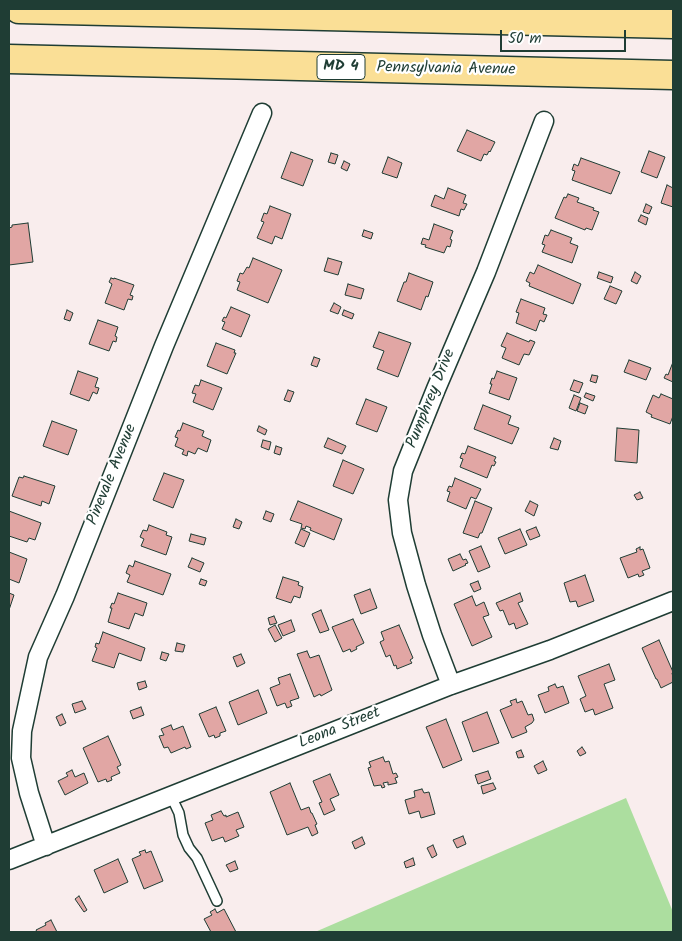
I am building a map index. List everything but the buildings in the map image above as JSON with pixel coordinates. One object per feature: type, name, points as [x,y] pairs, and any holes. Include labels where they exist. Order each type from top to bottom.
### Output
[{"type":"highway","points":[[19,9],[673,24]]},
{"type":"highway","name":"Pennsylvania Avenue","points":[[9,59],[673,75]]},
{"type":"street","name":"Pinevale Avenue","points":[[46,846],[29,793],[21,758],[22,731],[38,657],[65,596],[164,346],[262,113]]},
{"type":"street","name":"Pumphrey Drive","points":[[451,685],[416,585],[402,533],[398,500],[403,472],[486,272],[544,121]]},
{"type":"street","name":"Leona Street","points":[[9,860],[451,685],[550,650],[673,601]]},
{"type":"lane","points":[[171,796],[178,813],[183,835],[189,848],[197,858],[217,900]]},
{"type":"green space","points":[[626,798],[673,912],[673,932],[315,932]]}]
